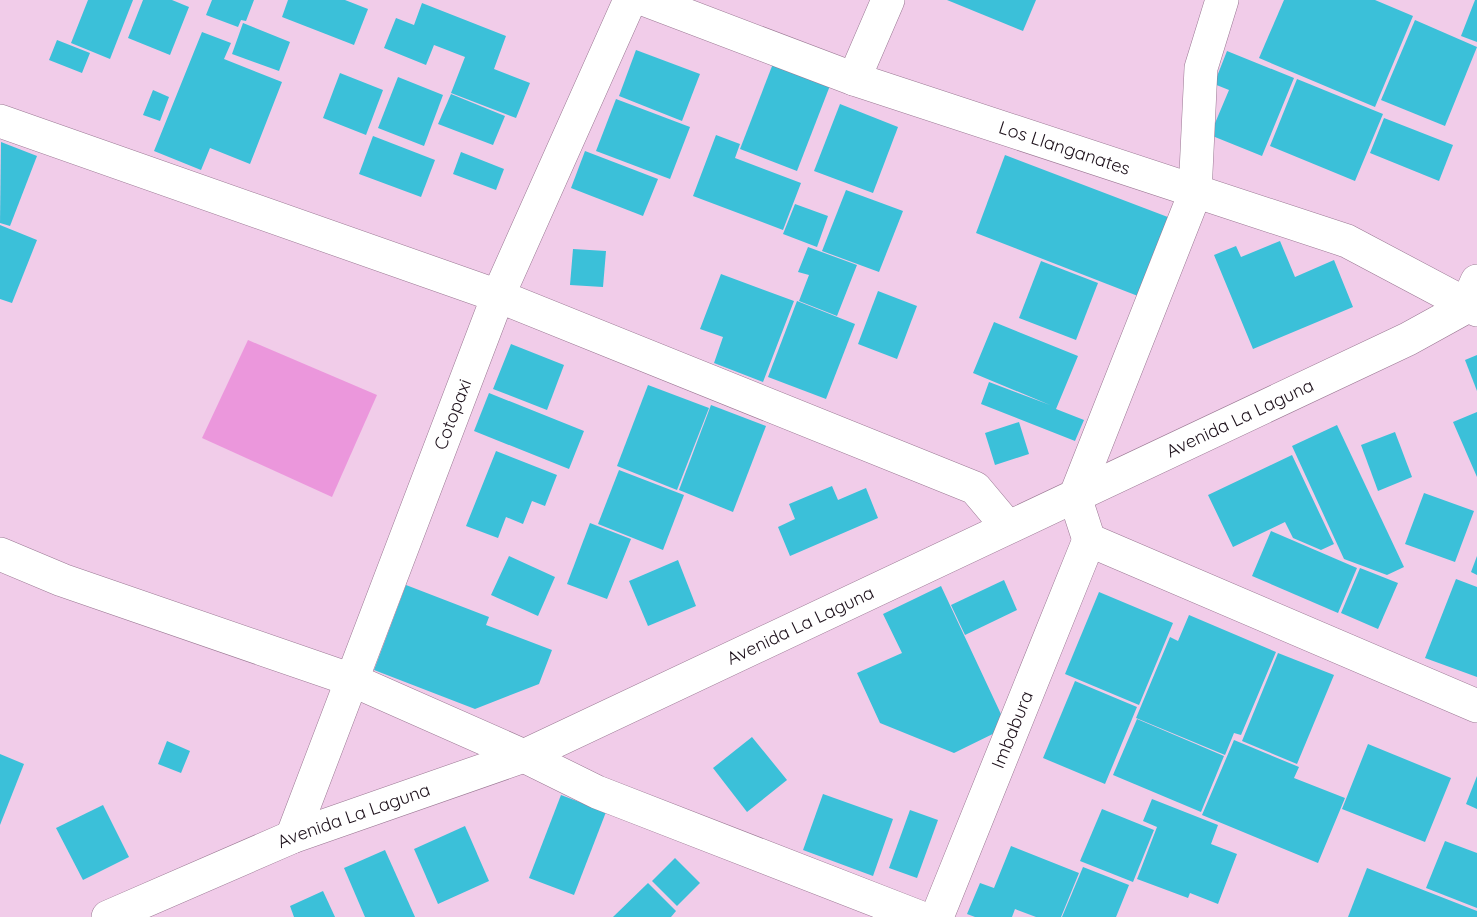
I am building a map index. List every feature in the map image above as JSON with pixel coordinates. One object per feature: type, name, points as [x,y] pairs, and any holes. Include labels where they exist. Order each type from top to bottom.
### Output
[{"type":"street","name":"Cotopaxi","points":[[292,837],[498,296],[630,0]]},
{"type":"street","name":"Los Llanganates","points":[[646,0],[854,79],[1195,193],[1347,241],[1474,300]]},
{"type":"street","points":[[854,79],[888,0]]},
{"type":"street","points":[[1222,0],[1201,68],[1195,193],[1075,497],[1089,540],[1477,706]]},
{"type":"street","points":[[0,122],[498,296],[975,488],[1007,526]]},
{"type":"street","name":"Avenida La Laguna","points":[[108,917],[292,837],[524,756],[1007,526],[1075,497],[1408,339],[1474,300]]},
{"type":"street","name":"Imbabura","points":[[937,917],[1089,540]]},
{"type":"street","points":[[0,554],[62,580],[352,680],[524,756],[597,792],[919,917]]},
{"type":"shaded area","points":[[248,340],[377,395],[332,497],[202,438]]},
{"type":"building","points":[[88,0],[133,0],[110,59],[71,43]]},
{"type":"building","points":[[143,0],[172,0],[189,7],[170,55],[128,38]]},
{"type":"building","points":[[212,0],[254,0],[246,21],[241,20],[238,27],[206,15]]},
{"type":"building","points":[[288,0],[345,0],[368,9],[354,45],[282,17]]},
{"type":"building","points":[[947,0],[1036,0],[1023,31]]},
{"type":"building","points":[[1284,0],[1375,0],[1413,16],[1375,107],[1259,58]]},
{"type":"building","points":[[1475,0],[1477,0],[1477,42],[1461,36]]},
{"type":"building","points":[[422,3],[506,36],[494,69],[530,83],[516,118],[451,93],[465,57],[434,45],[426,65],[384,48],[396,18],[414,25]]},
{"type":"building","points":[[1415,20],[1477,47],[1445,126],[1381,100]]},
{"type":"building","points":[[243,23],[290,42],[279,71],[232,54]]},
{"type":"building","points":[[202,32],[231,43],[224,59],[282,82],[250,164],[210,148],[201,170],[154,151]]},
{"type":"building","points":[[57,40],[90,53],[82,73],[49,60]]},
{"type":"building","points":[[636,50],[700,74],[682,121],[619,96]]},
{"type":"building","points":[[1227,51],[1294,78],[1262,156],[1210,135],[1229,90],[1214,84]]},
{"type":"building","points":[[774,61],[831,83],[797,171],[740,149]]},
{"type":"building","points":[[340,73],[383,90],[366,135],[323,118]]},
{"type":"building","points":[[398,77],[443,95],[424,146],[378,128]]},
{"type":"building","points":[[1297,79],[1383,114],[1355,181],[1270,146]]},
{"type":"building","points":[[153,90],[169,97],[160,121],[143,115]]},
{"type":"building","points":[[451,94],[505,116],[493,145],[438,124]]},
{"type":"building","points":[[616,99],[690,127],[670,179],[596,151]]},
{"type":"building","points":[[840,104],[898,127],[873,193],[814,171]]},
{"type":"building","points":[[1384,118],[1453,145],[1439,181],[1370,153]]},
{"type":"building","points":[[716,135],[740,144],[735,158],[801,183],[783,230],[693,196]]},
{"type":"building","points":[[373,136],[435,160],[421,197],[359,174]]},
{"type":"building","points":[[1,142],[37,156],[10,226],[0,223]]},
{"type":"building","points":[[585,151],[658,179],[643,216],[571,188]]},
{"type":"building","points":[[461,152],[504,169],[496,190],[453,174]]},
{"type":"building","points":[[1005,155],[1173,219],[1143,298],[976,233]]},
{"type":"building","points":[[846,190],[903,211],[879,272],[822,251]]},
{"type":"building","points":[[795,204],[828,216],[817,247],[783,234]]},
{"type":"building","points":[[0,225],[37,240],[12,303],[0,299]]},
{"type":"building","points":[[1280,241],[1295,277],[1334,260],[1353,307],[1253,349],[1214,255],[1236,246],[1241,257]]},
{"type":"building","points":[[808,247],[857,265],[837,316],[799,301],[809,275],[798,272]]},
{"type":"building","points":[[573,249],[606,251],[603,287],[570,285]]},
{"type":"building","points":[[1041,261],[1098,283],[1076,340],[1019,318]]},
{"type":"building","points":[[721,274],[794,301],[763,382],[714,363],[723,337],[700,329]]},
{"type":"building","points":[[878,291],[917,306],[897,359],[858,344]]},
{"type":"building","points":[[797,301],[855,324],[826,399],[768,377]]},
{"type":"building","points":[[994,322],[1078,356],[1056,409],[1084,420],[1075,441],[981,404],[989,382],[1050,405],[973,373]]},
{"type":"building","points":[[511,344],[564,365],[547,410],[493,389]]},
{"type":"building","points":[[1477,355],[1477,391],[1465,360]]},
{"type":"building","points":[[648,385],[709,408],[677,490],[617,466]]},
{"type":"building","points":[[489,393],[584,431],[569,469],[474,431]]},
{"type":"building","points":[[711,405],[766,426],[733,512],[679,490]]},
{"type":"building","points":[[1477,412],[1477,477],[1453,422]]},
{"type":"building","points":[[1019,422],[1029,454],[995,465],[985,433]]},
{"type":"building","points":[[1337,425],[1404,567],[1387,575],[1344,559],[1292,446]]},
{"type":"building","points":[[1395,432],[1412,477],[1378,491],[1361,445]]},
{"type":"building","points":[[496,451],[557,475],[545,506],[532,501],[523,524],[506,517],[498,538],[466,526]]},
{"type":"building","points":[[1292,455],[1334,544],[1321,550],[1293,538],[1285,522],[1233,547],[1208,495]]},
{"type":"building","points":[[619,470],[684,495],[663,550],[598,524]]},
{"type":"building","points":[[832,486],[838,500],[866,488],[878,518],[790,556],[778,527],[795,519],[789,504]]},
{"type":"building","points":[[1424,493],[1474,511],[1455,562],[1405,544]]},
{"type":"building","points":[[590,523],[631,539],[607,599],[567,584]]},
{"type":"building","points":[[1271,531],[1357,568],[1338,613],[1252,576]]},
{"type":"building","points":[[509,556],[555,577],[538,616],[491,595]]},
{"type":"building","points":[[1477,556],[1477,575],[1471,572]]},
{"type":"building","points":[[678,560],[696,606],[648,626],[629,581]]},
{"type":"building","points":[[1360,568],[1398,583],[1378,629],[1341,613]]},
{"type":"building","points":[[1456,579],[1477,587],[1477,677],[1425,658]]},
{"type":"building","points":[[1004,580],[1017,610],[965,635],[951,605]]},
{"type":"building","points":[[406,585],[489,617],[486,625],[552,650],[539,684],[475,709],[374,670]]},
{"type":"building","points":[[941,586],[1007,727],[954,753],[880,723],[857,673],[902,653],[883,614]]},
{"type":"building","points":[[1099,592],[1173,623],[1139,705],[1065,674]]},
{"type":"building","points":[[1189,615],[1276,652],[1241,735],[1234,733],[1225,755],[1136,718],[1170,637],[1178,641]]},
{"type":"building","points":[[1278,653],[1334,675],[1297,764],[1242,741]]},
{"type":"building","points":[[1075,681],[1137,707],[1105,784],[1043,758]]},
{"type":"building","points":[[1137,719],[1224,756],[1201,812],[1113,775]]},
{"type":"building","points":[[752,737],[787,780],[747,812],[713,768]]},
{"type":"building","points":[[1234,740],[1299,767],[1294,778],[1345,798],[1318,863],[1202,815]]},
{"type":"building","points":[[167,741],[190,751],[181,773],[158,764]]},
{"type":"building","points":[[1368,744],[1451,778],[1425,842],[1342,809]]},
{"type":"building","points":[[0,754],[24,764],[0,825]]},
{"type":"building","points":[[1477,776],[1477,809],[1466,804]]},
{"type":"building","points":[[823,794],[893,819],[873,876],[803,850]]},
{"type":"building","points":[[561,795],[606,812],[574,895],[529,878]]},
{"type":"building","points":[[1152,799],[1218,825],[1211,844],[1237,854],[1218,904],[1190,893],[1188,898],[1137,879],[1157,827],[1143,821]]},
{"type":"building","points":[[103,805],[129,857],[83,880],[56,828]]},
{"type":"building","points":[[1102,809],[1154,830],[1133,882],[1080,861]]},
{"type":"building","points":[[910,810],[938,820],[917,878],[889,868]]},
{"type":"building","points":[[465,826],[489,881],[438,904],[414,849]]},
{"type":"building","points":[[1445,841],[1477,853],[1477,908],[1426,888]]},
{"type":"building","points":[[1011,846],[1079,873],[1061,917],[1036,917],[1015,909],[1012,917],[975,917],[967,914],[980,883],[994,888]]},
{"type":"building","points":[[385,850],[415,917],[365,917],[344,868]]},
{"type":"building","points":[[675,858],[700,883],[677,906],[652,881]]},
{"type":"building","points":[[1083,867],[1129,885],[1116,917],[1062,917]]},
{"type":"building","points":[[1367,868],[1477,911],[1477,917],[1348,917]]},
{"type":"building","points":[[648,883],[676,911],[671,917],[613,917]]},
{"type":"building","points":[[323,891],[335,917],[294,917],[290,906]]}]
